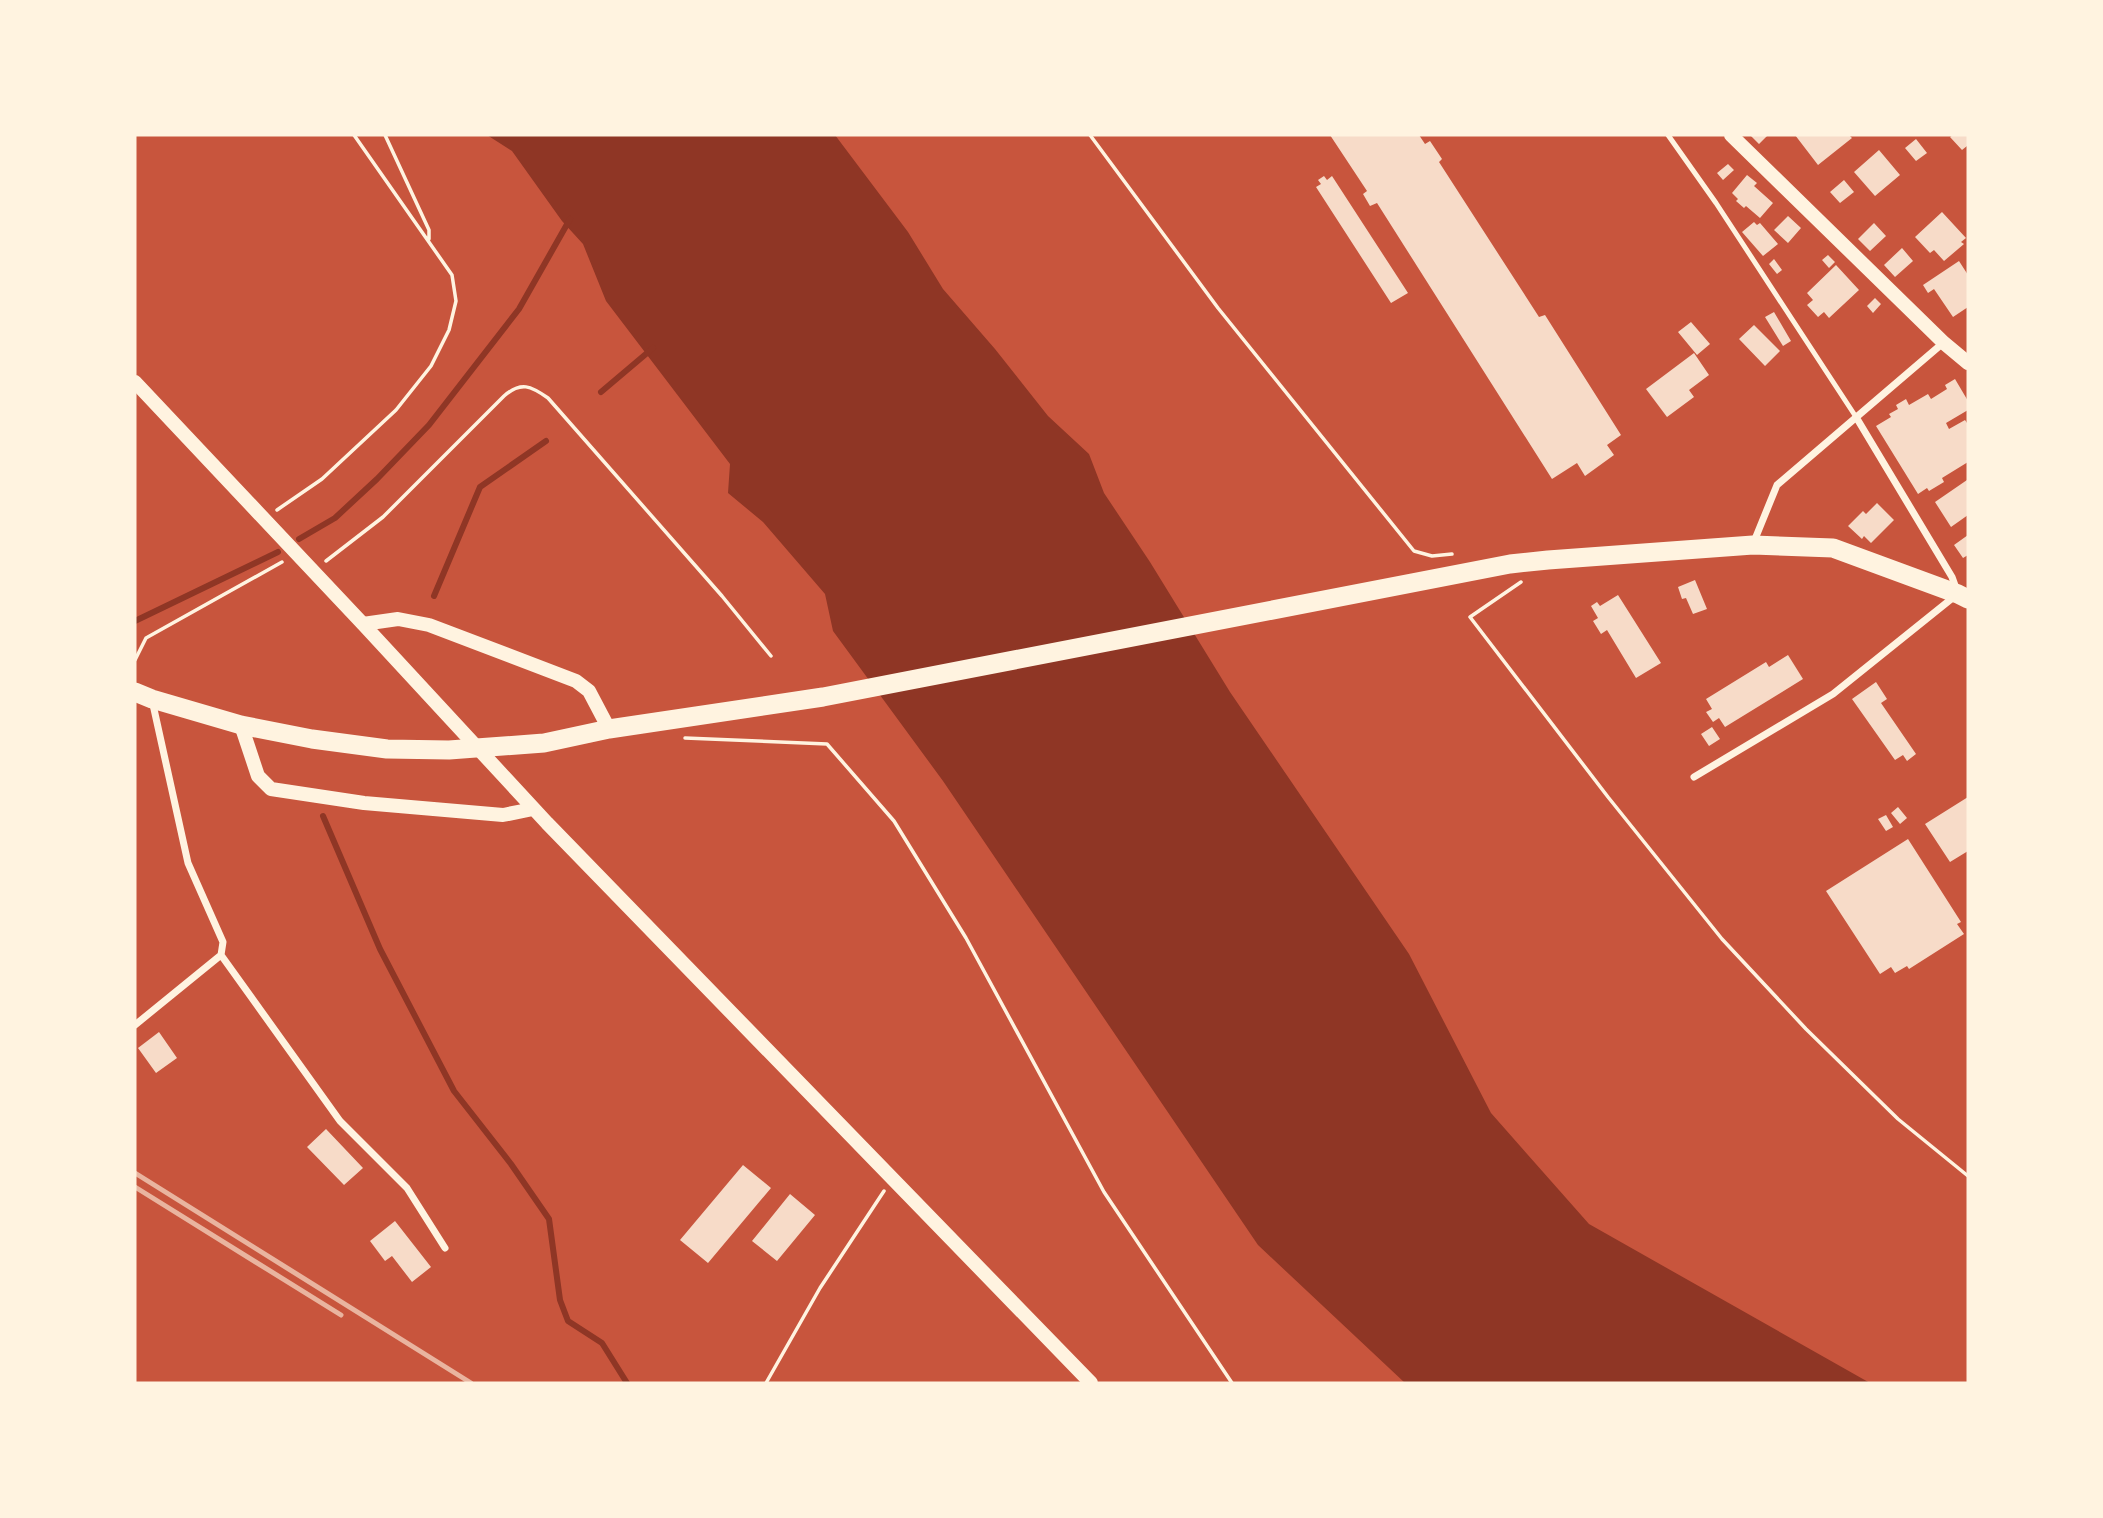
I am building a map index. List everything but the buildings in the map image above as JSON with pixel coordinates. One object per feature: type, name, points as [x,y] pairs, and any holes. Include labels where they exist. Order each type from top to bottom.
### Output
[{"type":"highway","points":[[143,696],[242,725],[312,740],[387,749],[449,750],[544,743],[609,729],[823,697],[1510,564],[1548,559],[1753,544],[1833,548],[1872,561],[1965,601]]},
{"type":"main road","points":[[1731,135],[1944,342],[1968,361]]},
{"type":"main road","points":[[135,383],[533,809],[1091,1383]]},
{"type":"main road","points":[[363,624],[398,619],[429,625],[576,681],[589,691],[609,729]]},
{"type":"main road","points":[[242,725],[258,776],[271,789],[364,803],[503,815],[533,809]]},
{"type":"street","points":[[1753,544],[1777,485],[1944,342]]},
{"type":"street","points":[[1694,777],[1833,694],[1965,601],[1856,417]]},
{"type":"street","points":[[135,1025],[221,956],[223,942],[188,863],[143,696]]},
{"type":"street","points":[[221,956],[340,1121],[407,1188],[445,1248]]},
{"type":"lane","points":[[1668,135],[1716,203],[1856,417]]},
{"type":"path","points":[[264,519],[322,479],[396,410],[431,366],[449,330],[456,301],[452,275],[354,135]]},
{"type":"path","points":[[385,135],[429,230],[429,241]]},
{"type":"path","points":[[1090,135],[1218,308],[1414,551],[1432,556],[1460,554]]},
{"type":"path","points":[[312,572],[383,517],[503,396],[513,388],[524,386],[536,389],[548,398],[722,596],[771,656]]},
{"type":"path","points":[[135,660],[146,638],[296,554]]},
{"type":"path","points":[[1510,564],[1521,582],[1470,617],[1608,797],[1722,939],[1806,1029],[1889,1110],[1968,1176]]},
{"type":"path","points":[[666,721],[678,738],[827,744],[894,821],[966,938],[1104,1192],[1232,1383]]},
{"type":"path","points":[[766,1383],[820,1288],[892,1177]]},
{"type":"shaded area","points":[[487,135],[835,135],[908,232],[943,289],[1048,416],[1089,454],[1104,493],[1230,692],[1409,954],[1491,1113],[1589,1224],[1870,1383],[1405,1383],[1258,1245],[943,781],[833,631],[825,594],[763,522],[728,493],[730,464],[606,301],[583,244],[562,221],[512,151]]},
{"type":"waterway","points":[[299,539],[335,518],[429,425],[519,309],[570,219]]},
{"type":"waterway","points":[[601,392],[653,348]]},
{"type":"waterway","points":[[434,596],[480,487],[546,441]]},
{"type":"waterway","points":[[135,621],[278,552]]},
{"type":"waterway","points":[[323,816],[380,949],[454,1091],[511,1164],[549,1219],[560,1300],[568,1321],[602,1343],[627,1383]]},
{"type":"railway","points":[[135,1173],[471,1383]]},
{"type":"railway","points":[[135,1187],[341,1315]]}]
